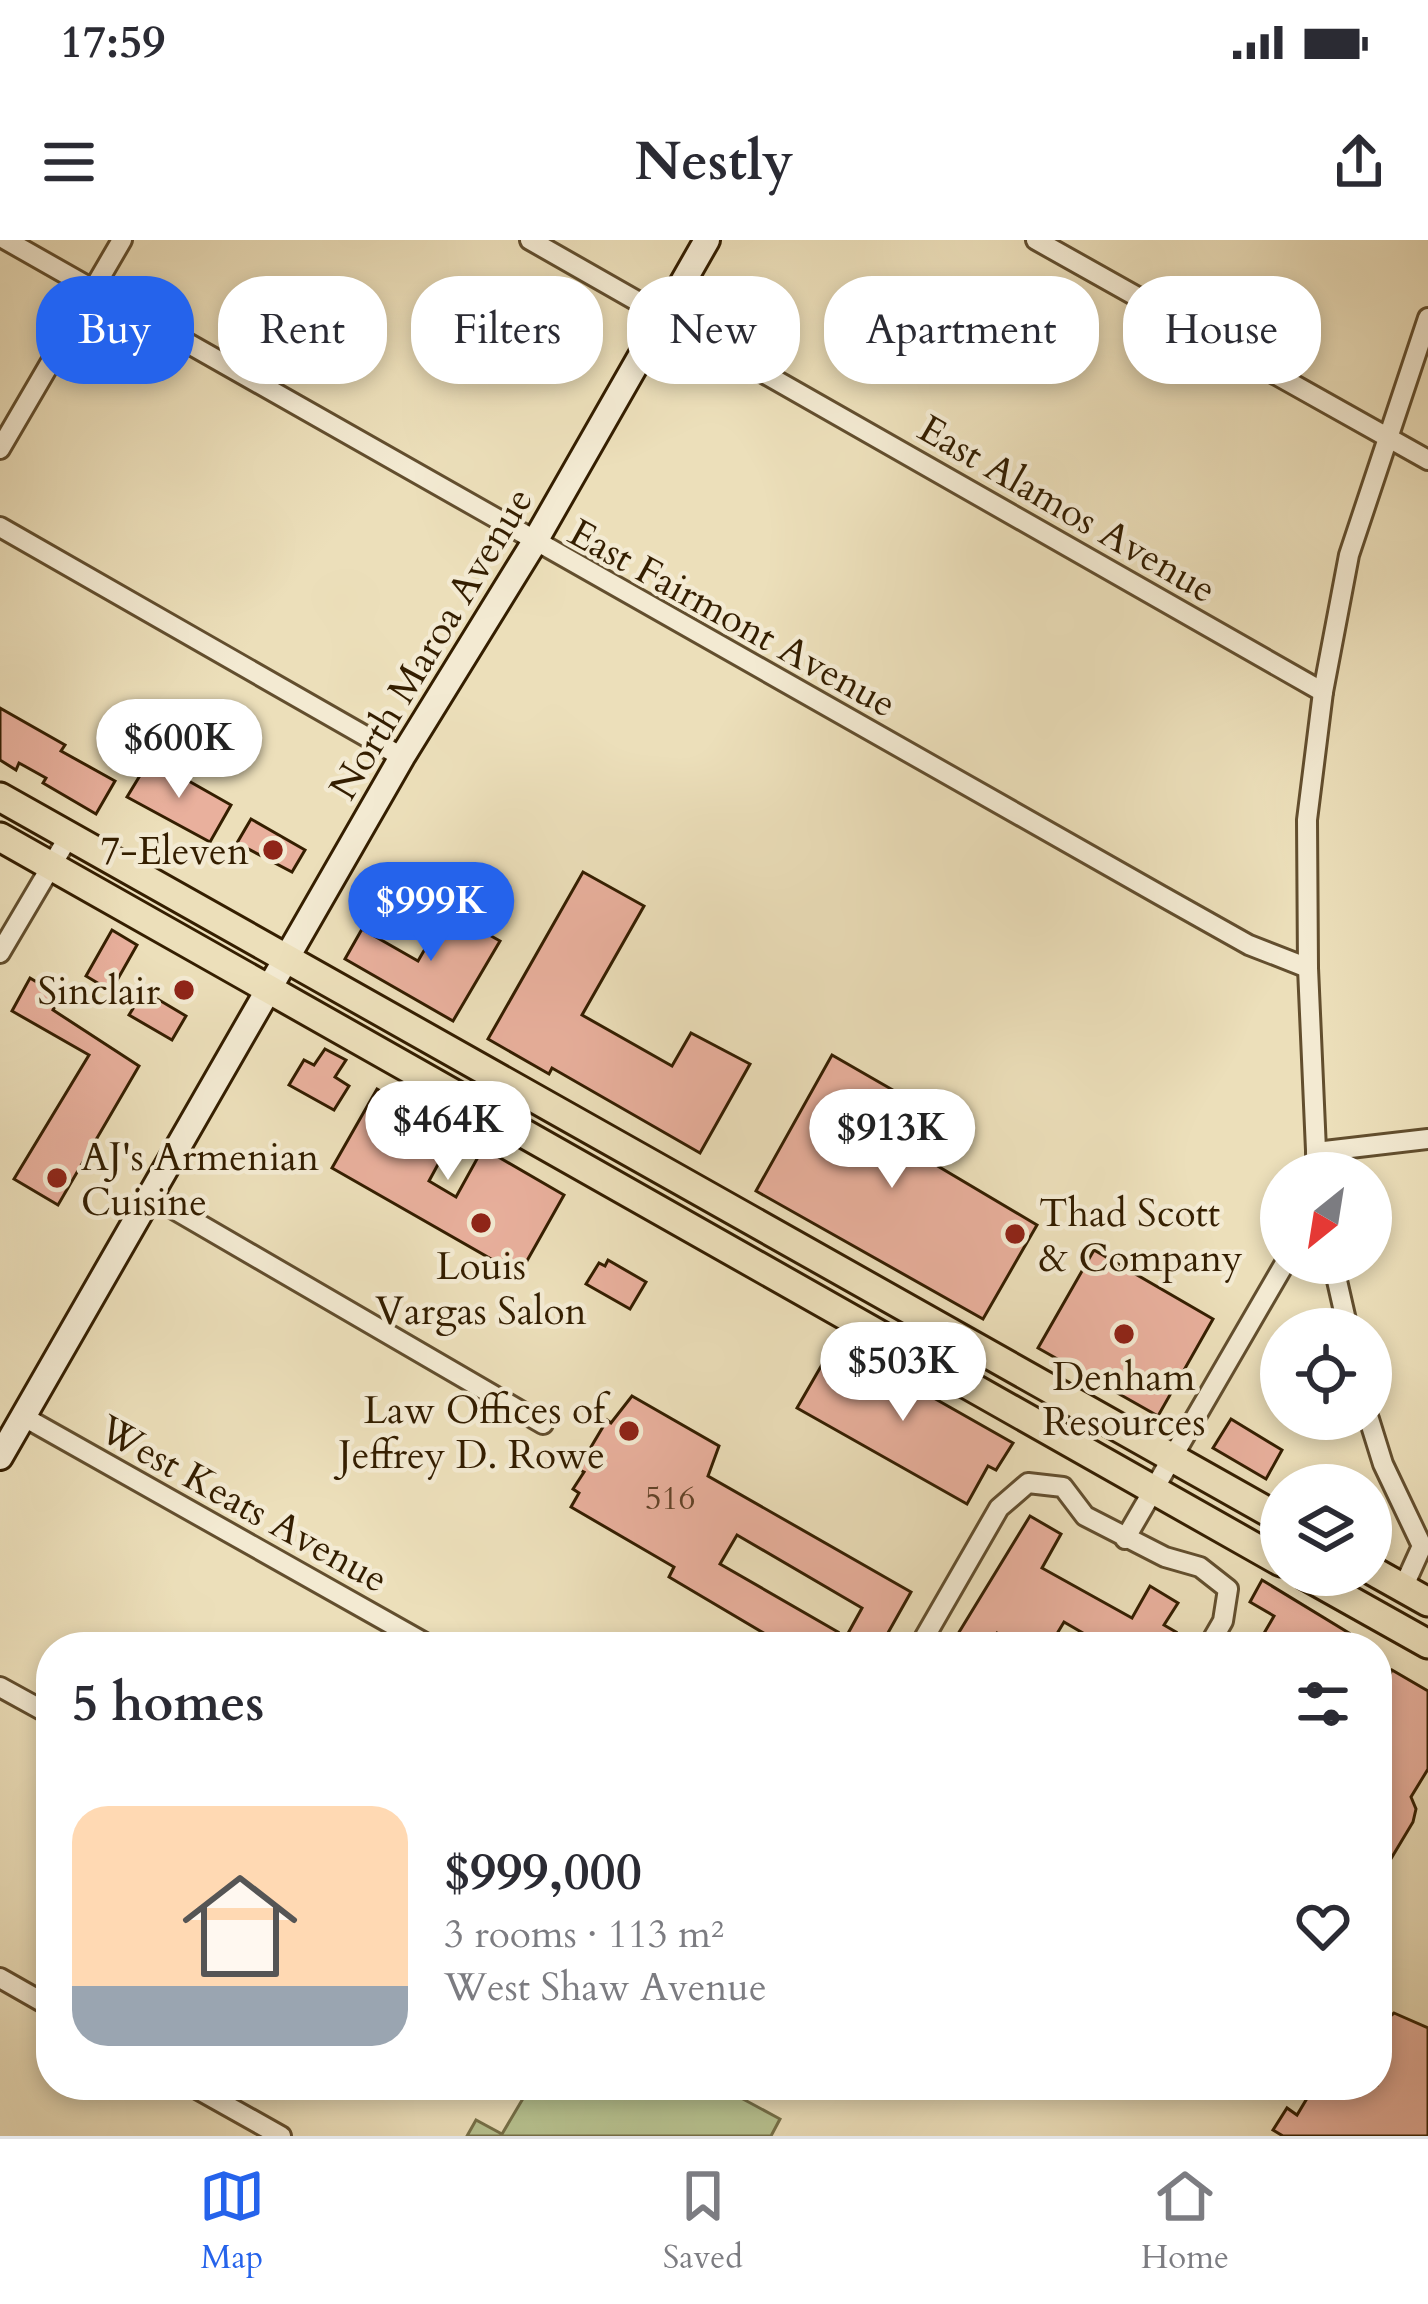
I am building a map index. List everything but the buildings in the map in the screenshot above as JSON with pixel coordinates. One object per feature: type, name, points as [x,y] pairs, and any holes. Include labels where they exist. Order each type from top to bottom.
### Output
[{"type":"main road","name":"North Maroa Avenue","points":[[685,276],[707,240]]},
{"type":"main road","name":"North Maroa Avenue","points":[[0,1457],[402,757],[534,543],[627,377]]},
{"type":"main road","points":[[0,797],[1260,1508]]},
{"type":"main road","points":[[0,837],[1260,1550]]},
{"type":"main road","points":[[1342,1596],[1428,1645]]},
{"type":"street","name":"East Fairmont Avenue","points":[[6,240],[69,276]]},
{"type":"street","points":[[102,276],[122,240]]},
{"type":"street","name":"East Alamos Avenue","points":[[530,240],[627,294]]},
{"type":"street","points":[[1036,240],[1428,460]]},
{"type":"street","points":[[1428,318],[1349,555],[1323,692],[1307,820],[1307,968],[1316,1152],[1428,1139]]},
{"type":"street","name":"East Fairmont Avenue","points":[[194,348],[1249,945],[1307,968]]},
{"type":"street","points":[[0,449],[38,384]]},
{"type":"street","name":"East Alamos Avenue","points":[[784,384],[1323,692]]},
{"type":"street","points":[[0,527],[402,757]]},
{"type":"street","points":[[0,953],[69,836]]},
{"type":"street","points":[[151,1196],[543,1424]]},
{"type":"street","points":[[1125,1539],[1273,1284]]},
{"type":"street","name":"West Keats Avenue","points":[[24,1417],[405,1632]]},
{"type":"street","points":[[1376,1440],[1422,1546],[1416,1595]]},
{"type":"street","points":[[928,1632],[999,1508],[1028,1483],[1063,1486],[1085,1516],[1165,1557],[1200,1567],[1228,1589],[1217,1632]]},
{"type":"street","points":[[0,1687],[36,1707]]},
{"type":"street","points":[[0,1978],[36,1998]]},
{"type":"street","points":[[216,2100],[280,2136]]},
{"type":"green space","points":[[522,2100],[745,2100],[780,2119],[771,2136],[467,2136],[476,2120],[502,2134]]},
{"type":"place","name":"7-Eleven","points":[[273,850]]},
{"type":"place","name":"Sinclair","points":[[184,990]]},
{"type":"place","name":"AJ's Armenian Cuisine","points":[[57,1178]]},
{"type":"place","name":"Louis Vargas Salon","points":[[481,1223]]},
{"type":"place","name":"Thad Scott & Company","points":[[1015,1234]]},
{"type":"place","name":"Denham Resources","points":[[1124,1334]]},
{"type":"place","name":"Law Offices of Jeffrey D. Rowe","points":[[629,1431]]}]
